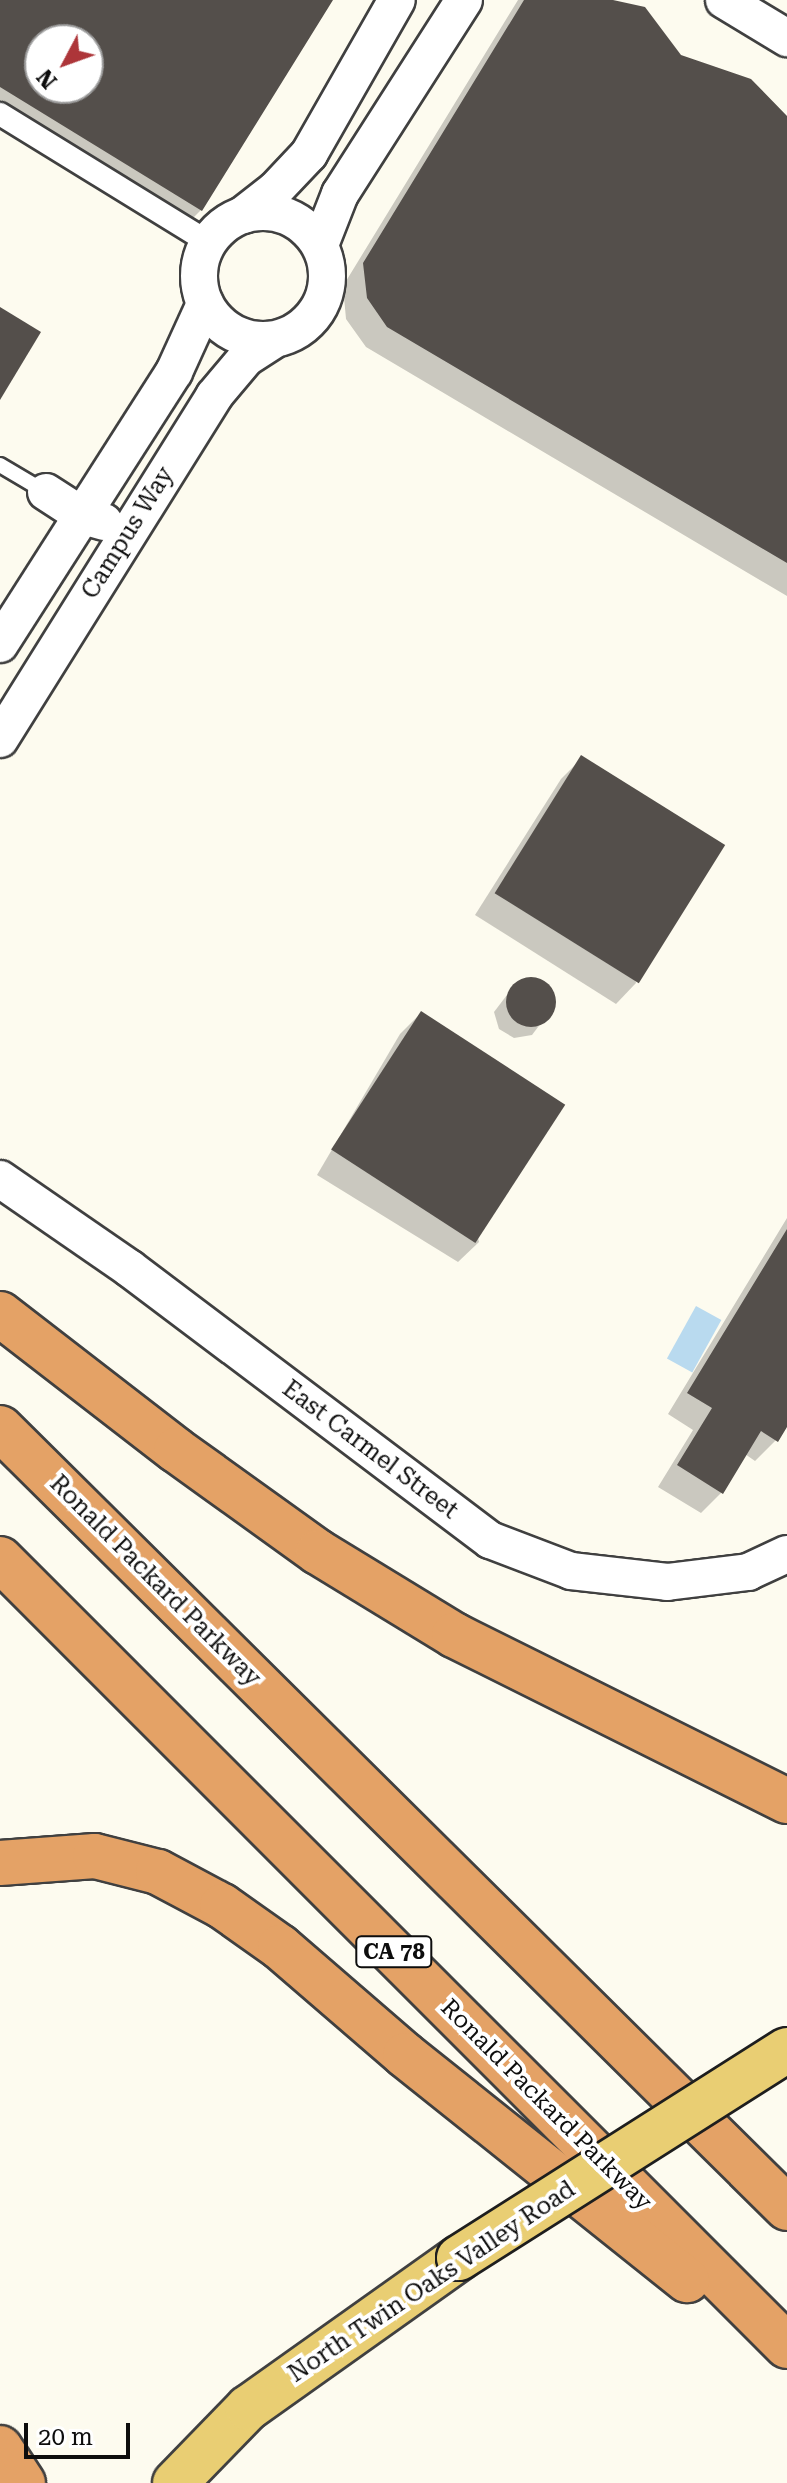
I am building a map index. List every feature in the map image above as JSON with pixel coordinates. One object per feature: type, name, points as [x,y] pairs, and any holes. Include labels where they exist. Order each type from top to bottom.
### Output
[{"type":"highway","points":[[0,1314],[176,1450],[318,1552],[454,1635],[787,1801]]},
{"type":"highway","name":"Ronald Packard Parkway","points":[[0,1428],[787,2208]]},
{"type":"highway","name":"Ronald Packard Parkway","points":[[0,1559],[787,2346]]},
{"type":"highway","points":[[0,1863],[95,1856],[158,1872],[222,1906],[280,1947],[405,2055],[787,2360]]},
{"type":"highway","points":[[0,2448],[23,2483]]},
{"type":"main road","name":"North Twin Oaks Valley Road","points":[[175,2483],[248,2408],[459,2258],[787,2050]]},
{"type":"street","points":[[272,341],[252,340],[233,334],[216,321],[205,304],[199,285],[200,262],[208,242],[223,225],[243,215],[275,190],[309,154],[397,0]]},
{"type":"street","points":[[243,215],[265,211],[287,216],[305,228],[320,245],[340,194],[464,0]]},
{"type":"street","points":[[724,0],[787,38]]},
{"type":"street","points":[[0,114],[208,242]]},
{"type":"street","name":"Campus Way","points":[[0,739],[214,396],[246,358],[272,341],[292,335],[308,323],[321,307],[327,288],[327,266],[320,245]]},
{"type":"street","name":"Campus Way","points":[[0,644],[174,372],[205,304]]},
{"type":"street","points":[[46,492],[83,516],[108,523],[140,515]]},
{"type":"street","name":"East Carmel Street","points":[[0,1179],[129,1268],[490,1540],[571,1571],[667,1582],[748,1572],[787,1554]]},
{"type":"lane","points":[[0,465],[46,492]]},
{"type":"water","points":[[696,1306],[721,1320],[692,1373],[667,1358]]},
{"type":"building","points":[[0,0],[333,0],[202,211],[28,104],[104,104],[104,24],[24,24],[24,102],[0,87]]},
{"type":"building","points":[[524,0],[613,0],[645,7],[681,55],[751,79],[787,116],[787,563],[387,327],[367,298],[363,263]]},
{"type":"building","points":[[0,307],[41,332],[0,400]]},
{"type":"building","points":[[581,755],[725,845],[639,983],[495,893]]},
{"type":"building","points":[[531,977],[548,985],[556,1002],[548,1019],[531,1027],[514,1019],[506,1002],[514,985]]},
{"type":"building","points":[[421,1011],[565,1105],[475,1243],[331,1149]]},
{"type":"building","points":[[787,1229],[787,1427],[778,1442],[761,1431],[723,1494],[677,1465],[712,1408],[687,1393]]}]
